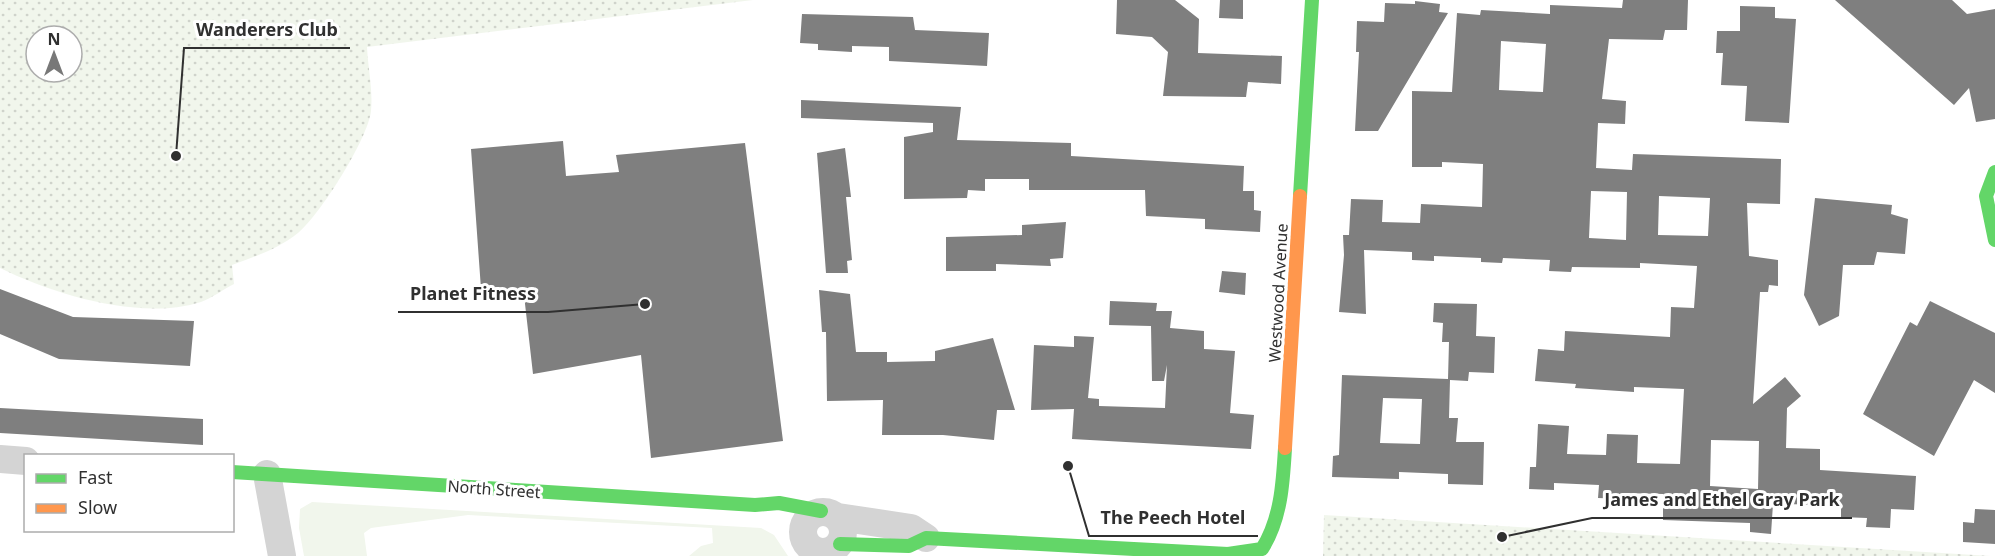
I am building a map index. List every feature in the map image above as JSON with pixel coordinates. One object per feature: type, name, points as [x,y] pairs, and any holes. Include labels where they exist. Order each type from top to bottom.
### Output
[{"type":"street","name":"Westwood Avenue","points":[[1228,554],[1262,549],[1274,530],[1278,508],[1286,439],[1312,0]]},
{"type":"street","points":[[1995,172],[1989,179],[1987,218],[1995,240]]},
{"type":"street","points":[[0,459],[24,461]]},
{"type":"street","name":"North Street","points":[[234,472],[755,506],[825,535],[911,528],[926,538],[1228,554]]},
{"type":"street","points":[[267,474],[282,556]]},
{"type":"shaded area","points":[[0,0],[753,0],[367,47],[371,111],[368,124],[342,176],[298,233],[275,248],[232,265],[234,284],[201,302],[177,307],[152,308],[126,307],[72,296],[0,268]]},
{"type":"shaded area","points":[[312,502],[761,528],[774,535],[788,556],[689,556],[701,546],[713,543],[712,528],[468,515],[371,528],[364,533],[367,556],[304,556],[299,528],[300,509]]},
{"type":"shaded area","points":[[1324,515],[1991,556],[1323,556]]},
{"type":"building","points":[[1117,0],[1175,0],[1199,19],[1198,53],[1282,56],[1281,84],[1248,82],[1246,97],[1163,96],[1168,52],[1152,37],[1116,34]]},
{"type":"building","points":[[1220,0],[1243,0],[1243,19],[1219,18]]},
{"type":"building","points":[[1623,0],[1688,0],[1687,30],[1665,30],[1663,40],[1609,39],[1602,99],[1626,101],[1625,124],[1598,123],[1596,168],[1632,170],[1633,154],[1781,159],[1780,204],[1747,203],[1749,256],[1778,260],[1778,286],[1769,285],[1768,292],[1760,292],[1753,404],[1785,377],[1801,396],[1787,408],[1786,448],[1820,449],[1820,470],[1916,476],[1914,510],[1891,509],[1890,528],[1866,527],[1867,518],[1841,517],[1841,505],[1773,504],[1771,534],[1750,532],[1750,523],[1663,520],[1663,494],[1623,493],[1623,499],[1598,498],[1599,485],[1554,483],[1554,490],[1529,489],[1530,467],[1536,467],[1538,424],[1569,426],[1567,454],[1606,455],[1607,434],[1638,435],[1637,463],[1680,464],[1684,389],[1634,387],[1634,392],[1575,388],[1576,384],[1535,381],[1538,349],[1564,351],[1565,331],[1670,337],[1671,307],[1694,308],[1697,266],[1640,263],[1640,268],[1572,267],[1571,272],[1549,271],[1550,260],[1503,258],[1502,263],[1481,262],[1481,258],[1434,256],[1434,261],[1412,260],[1412,252],[1364,250],[1366,314],[1339,312],[1344,255],[1343,235],[1349,235],[1351,199],[1383,200],[1382,222],[1420,223],[1421,204],[1482,207],[1483,164],[1442,162],[1442,167],[1412,167],[1412,91],[1452,92],[1457,13],[1480,15],[1481,10],[1550,14],[1550,5],[1622,8]],"holes":[[[1501,41],[1546,44],[1543,92],[1499,90]],[[1591,191],[1627,192],[1626,240],[1589,238]],[[1659,196],[1710,198],[1708,236],[1658,235]],[[1711,440],[1759,441],[1758,489],[1710,486]]]},
{"type":"building","points":[[1835,0],[1952,0],[1967,14],[1995,9],[1995,119],[1976,122],[1969,88],[1954,105]]},
{"type":"building","points":[[1415,1],[1440,4],[1439,12],[1448,13],[1378,131],[1355,131],[1359,52],[1356,52],[1357,21],[1384,22],[1385,3],[1415,4]]},
{"type":"building","points":[[1740,6],[1775,7],[1775,18],[1796,19],[1789,123],[1745,121],[1747,86],[1721,85],[1723,53],[1716,53],[1717,31],[1740,31]]},
{"type":"building","points":[[802,14],[913,17],[915,30],[989,33],[987,66],[889,61],[889,47],[852,46],[852,52],[818,50],[818,44],[800,43]]},
{"type":"building","points":[[801,100],[961,107],[957,140],[1071,143],[1071,156],[1244,166],[1243,191],[1254,191],[1254,210],[1261,211],[1260,232],[1205,229],[1205,219],[1146,216],[1145,190],[1029,190],[1029,179],[985,179],[985,191],[968,190],[967,198],[904,199],[904,137],[933,132],[933,123],[801,118]]},
{"type":"building","points":[[563,141],[566,176],[619,172],[616,155],[745,143],[783,441],[651,458],[641,355],[533,374],[524,295],[481,289],[471,149]]},
{"type":"building","points":[[845,148],[851,197],[846,197],[852,260],[847,261],[848,273],[826,273],[817,153]]},
{"type":"building","points":[[1815,198],[1892,205],[1891,214],[1908,219],[1905,254],[1877,252],[1874,265],[1843,265],[1839,316],[1819,326],[1804,295]]},
{"type":"building","points":[[1066,222],[1063,258],[1050,259],[1051,266],[996,264],[996,271],[946,271],[946,237],[1022,235],[1022,225]]},
{"type":"building","points":[[1222,271],[1246,273],[1245,295],[1219,292]]},
{"type":"building","points":[[0,289],[73,317],[194,321],[190,366],[59,359],[0,334]]},
{"type":"building","points":[[819,290],[850,294],[856,352],[887,352],[887,362],[935,361],[935,351],[993,338],[1015,410],[997,410],[994,440],[943,435],[882,435],[883,400],[827,401],[826,332],[822,332]]},
{"type":"building","points":[[1110,301],[1157,303],[1156,311],[1172,311],[1170,328],[1204,331],[1204,349],[1235,351],[1230,413],[1254,415],[1251,449],[1072,439],[1074,409],[1031,410],[1034,345],[1074,347],[1074,336],[1094,337],[1088,398],[1099,399],[1099,406],[1165,408],[1167,365],[1164,381],[1152,381],[1151,326],[1109,325]]},
{"type":"building","points":[[1930,301],[1995,333],[1995,393],[1974,380],[1934,456],[1863,414],[1910,322],[1917,326]]},
{"type":"building","points":[[1434,303],[1477,304],[1476,336],[1495,337],[1494,373],[1469,372],[1468,381],[1450,380],[1449,418],[1458,418],[1456,442],[1484,442],[1483,485],[1448,484],[1448,474],[1399,472],[1399,479],[1332,477],[1333,456],[1339,455],[1342,375],[1448,379],[1449,342],[1442,342],[1443,323],[1433,322]],"holes":[[[1383,398],[1422,399],[1420,444],[1380,443]]]},
{"type":"building","points":[[0,408],[203,419],[203,445],[0,433]]},
{"type":"building","points":[[1975,509],[1995,510],[1995,544],[1963,542],[1963,522],[1974,523]]},
{"type":"traffic: fast","points":[[1300,196],[1312,0]]},
{"type":"traffic: fast","points":[[1995,172],[1986,196],[1995,240]]},
{"type":"traffic: fast","points":[[840,544],[909,546],[926,538],[1228,554],[1262,549],[1277,513],[1285,448]]},
{"type":"traffic: fast","points":[[234,472],[755,505],[779,503],[821,511]]},
{"type":"traffic: slow","points":[[1285,448],[1300,196]]},
{"type":"place","name":"Wanderers Club","points":[[176,156]]},
{"type":"place","name":"Planet Fitness","points":[[645,304]]},
{"type":"place","name":"The Peech Hotel","points":[[1068,466]]},
{"type":"place","name":"James and Ethel Gray Park","points":[[1502,537]]}]
